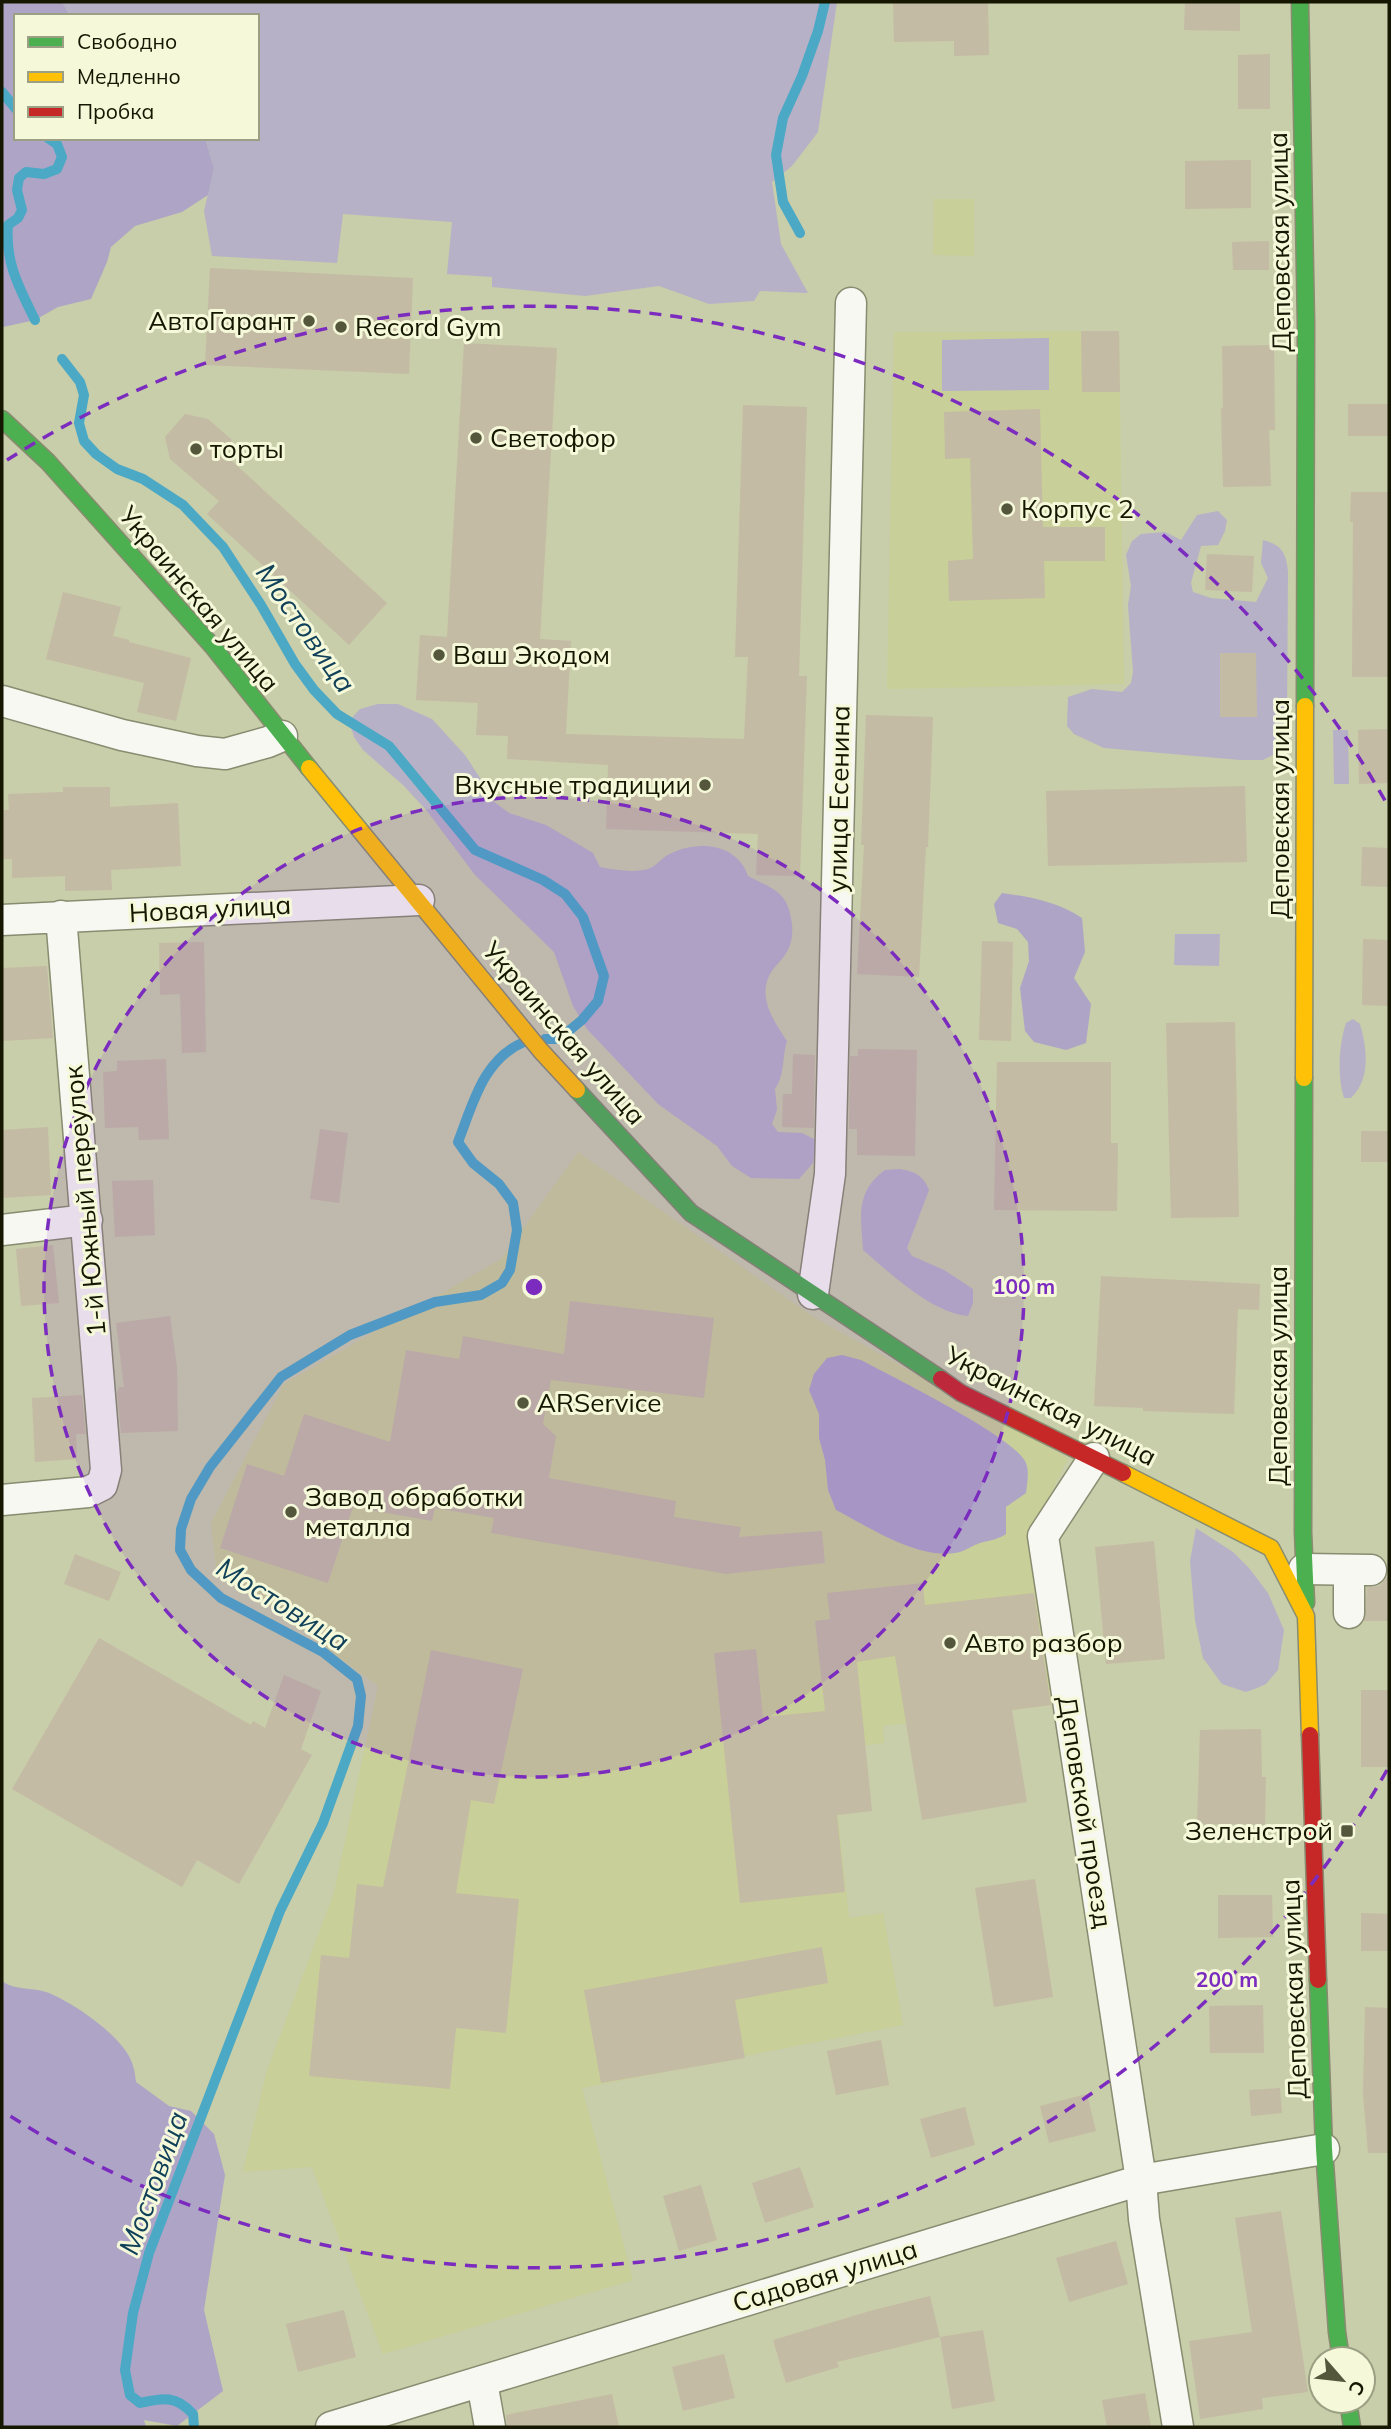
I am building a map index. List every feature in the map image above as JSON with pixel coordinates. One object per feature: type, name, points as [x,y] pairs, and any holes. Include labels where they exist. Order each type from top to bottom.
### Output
[{"type":"main road","name":"Деповская улица","points":[[1300,2],[1306,324],[1304,1569],[1324,2149],[1339,2345]]},
{"type":"main road","name":"Украинская улица","points":[[2,419],[48,462],[214,648],[282,736],[521,1023],[541,1051],[691,1213],[961,1393],[1219,1520]]},
{"type":"main road","name":"Деповская улица","points":[[1219,1520],[1271,1548],[1306,1616]]},
{"type":"street","name":"улица Есенина","points":[[813,1294],[830,1174],[851,303]]},
{"type":"street","points":[[2,701],[122,735],[197,751],[225,754],[282,736]]},
{"type":"street","name":"Новая улица","points":[[2,919],[419,900]]},
{"type":"street","name":"1-й Южный переулок","points":[[2,1500],[88,1492],[102,1485],[106,1470],[61,916]]},
{"type":"street","points":[[2,1230],[87,1220]]},
{"type":"street","name":"Деповской проезд","points":[[1094,1458],[1043,1536],[1144,2219],[1178,2427]]},
{"type":"street","points":[[1304,1569],[1360,1570],[1349,1614]]},
{"type":"street","name":"Садовая улица","points":[[331,2427],[1140,2180],[1324,2149]]},
{"type":"street","points":[[482,2382],[489,2427]]},
{"type":"shaded area","points":[[2,2],[62,2],[69,14],[14,14],[14,140],[206,140],[214,168],[208,195],[182,212],[135,226],[111,247],[91,299],[58,307],[35,320],[3,327]]},
{"type":"shaded area","points":[[62,2],[837,2],[818,132],[792,166],[772,182],[781,244],[808,293],[760,291],[754,301],[709,304],[659,286],[585,296],[492,287],[492,277],[447,274],[452,222],[343,214],[337,263],[212,256],[204,211],[214,168],[206,140],[259,140],[259,14],[69,14]]},
{"type":"shaded area","points":[[934,199],[974,199],[974,256],[933,255]]},
{"type":"shaded area","points":[[1119,331],[1124,684],[887,689],[894,332]]},
{"type":"shaded area","points":[[1049,338],[1049,390],[942,391],[942,340]]},
{"type":"shaded area","points":[[1218,511],[1227,520],[1225,531],[1218,545],[1201,546],[1191,583],[1193,592],[1211,598],[1256,602],[1268,578],[1261,563],[1263,540],[1278,547],[1287,564],[1287,716],[1283,738],[1273,755],[1263,760],[1240,760],[1104,748],[1074,734],[1067,726],[1068,697],[1092,689],[1122,692],[1131,683],[1133,672],[1128,605],[1131,586],[1126,555],[1132,541],[1141,534],[1165,532],[1181,540],[1197,515]]},
{"type":"shaded area","points":[[378,704],[398,704],[432,719],[465,755],[482,781],[489,798],[509,813],[546,825],[593,853],[600,867],[624,871],[642,870],[651,868],[666,856],[689,847],[713,847],[734,856],[748,876],[783,898],[790,913],[791,940],[786,954],[769,976],[765,993],[769,1010],[787,1041],[780,1078],[775,1089],[777,1110],[772,1124],[778,1132],[802,1133],[816,1140],[813,1163],[799,1179],[751,1178],[732,1166],[717,1146],[658,1104],[587,1029],[573,1006],[554,952],[475,875],[427,811],[403,785],[363,750],[354,737],[349,721],[360,709]]},
{"type":"shaded area","points":[[1333,730],[1348,730],[1349,784],[1334,784]]},
{"type":"shaded area","points":[[1002,893],[1044,901],[1082,918],[1085,952],[1074,978],[1091,1004],[1086,1043],[1066,1050],[1034,1042],[1025,1031],[1020,988],[1029,961],[1028,942],[1017,929],[998,923],[994,904]]},
{"type":"shaded area","points":[[1175,934],[1220,934],[1219,966],[1174,965]]},
{"type":"shaded area","points":[[1353,1019],[1360,1024],[1366,1063],[1362,1082],[1357,1090],[1351,1098],[1344,1098],[1340,1080],[1340,1050],[1346,1023]]},
{"type":"shaded area","points":[[578,1152],[815,1318],[1068,1458],[1030,1538],[1052,1705],[883,1726],[884,1743],[831,1750],[849,1918],[883,1913],[903,2025],[582,2088],[633,2280],[383,2354],[312,2167],[243,2172],[266,2073],[334,1893],[378,1686],[216,1567],[211,1523],[284,1384],[501,1259]]},
{"type":"shaded area","points":[[900,1169],[918,1175],[929,1190],[907,1248],[912,1256],[944,1270],[973,1289],[973,1303],[968,1316],[940,1308],[926,1300],[863,1250],[861,1216],[864,1196],[875,1178],[885,1170]]},
{"type":"shaded area","points":[[842,1355],[861,1360],[923,1392],[975,1422],[1015,1450],[1027,1465],[1026,1493],[1006,1507],[1006,1534],[960,1552],[929,1552],[896,1541],[836,1510],[828,1490],[825,1460],[819,1438],[819,1414],[809,1390],[814,1374],[827,1358]]},
{"type":"shaded area","points":[[1196,1528],[1233,1552],[1249,1568],[1268,1593],[1284,1630],[1278,1670],[1266,1684],[1246,1692],[1222,1684],[1203,1658],[1195,1620],[1190,1561]]},
{"type":"shaded area","points":[[2,1981],[13,1986],[49,1993],[98,2023],[121,2044],[133,2066],[136,2082],[169,2106],[191,2111],[214,2134],[225,2175],[204,2310],[223,2391],[177,2426],[144,2420],[146,2427],[2,2427]]},
{"type":"building","points":[[893,2],[988,2],[989,55],[954,56],[954,41],[894,42]]},
{"type":"building","points":[[1185,2],[1240,2],[1240,31],[1184,30]]},
{"type":"building","points":[[1270,54],[1270,109],[1238,109],[1238,55]]},
{"type":"building","points":[[1251,160],[1251,208],[1185,209],[1185,161]]},
{"type":"building","points":[[1269,241],[1269,270],[1233,270],[1232,242]]},
{"type":"building","name":"АвтоГарант","points":[[210,268],[413,278],[409,374],[205,365]]},
{"type":"building","points":[[1081,331],[1119,331],[1120,392],[1082,392]]},
{"type":"building","points":[[464,343],[557,348],[540,639],[571,641],[566,734],[744,739],[748,657],[735,657],[743,405],[807,407],[799,676],[807,676],[800,876],[756,875],[758,834],[606,829],[608,765],[507,759],[508,736],[476,735],[478,703],[416,700],[420,635],[447,637]]},
{"type":"building","points":[[1274,345],[1275,430],[1269,430],[1271,486],[1223,487],[1222,346]]},
{"type":"building","points":[[1348,404],[1389,404],[1389,436],[1348,436]]},
{"type":"building","name":"Корпус 2","points":[[1040,409],[1043,527],[1105,527],[1105,561],[1044,561],[1045,598],[949,601],[948,561],[973,559],[970,458],[945,459],[944,412]]},
{"type":"building","points":[[185,414],[208,419],[232,440],[222,452],[387,603],[349,645],[207,514],[219,501],[170,459],[165,437]]},
{"type":"building","points":[[1351,492],[1389,492],[1389,677],[1352,677]]},
{"type":"building","points":[[1207,554],[1254,556],[1252,592],[1205,590]]},
{"type":"building","points":[[63,592],[121,607],[113,636],[191,658],[176,721],[137,712],[144,683],[46,659]]},
{"type":"building","points":[[1220,653],[1256,653],[1257,717],[1220,717]]},
{"type":"building","points":[[866,715],[933,717],[919,977],[857,974],[864,845],[861,845]]},
{"type":"building","points":[[1389,729],[1389,783],[1359,784],[1358,730]]},
{"type":"building","points":[[1245,786],[1247,862],[1048,866],[1046,791]]},
{"type":"building","points":[[63,787],[110,787],[110,807],[178,803],[181,866],[111,870],[112,890],[65,891],[65,876],[12,878],[12,859],[2,859],[2,810],[9,810],[8,794],[63,792]]},
{"type":"building","points":[[1362,847],[1389,848],[1389,887],[1361,886]]},
{"type":"building","points":[[1363,939],[1389,940],[1389,1006],[1362,1005]]},
{"type":"building","points":[[982,941],[1013,942],[1011,1041],[979,1040]]},
{"type":"building","points":[[204,942],[206,1052],[182,1053],[180,994],[160,995],[159,943]]},
{"type":"building","points":[[47,966],[53,1038],[2,1041],[2,968]]},
{"type":"building","points":[[1235,1022],[1239,1217],[1171,1218],[1166,1023]]},
{"type":"building","points":[[858,1049],[917,1050],[915,1156],[857,1155],[857,1129],[849,1129],[850,1056],[858,1056]]},
{"type":"building","points":[[793,1054],[815,1055],[814,1128],[782,1127],[783,1094],[792,1094]]},
{"type":"building","points":[[166,1059],[169,1139],[139,1140],[138,1127],[105,1128],[103,1072],[117,1071],[117,1061]]},
{"type":"building","points":[[997,1062],[1111,1062],[1111,1143],[1118,1143],[1117,1211],[994,1210]]},
{"type":"building","points":[[48,1127],[51,1195],[2,1198],[2,1130]]},
{"type":"building","points":[[320,1129],[348,1133],[339,1203],[310,1199]]},
{"type":"building","points":[[1361,1131],[1388,1131],[1388,1162],[1361,1162]]},
{"type":"building","points":[[153,1180],[155,1235],[115,1237],[112,1181]]},
{"type":"building","points":[[53,1245],[59,1303],[21,1306],[16,1249]]},
{"type":"building","points":[[1101,1276],[1260,1284],[1259,1310],[1238,1309],[1234,1414],[1143,1411],[1143,1408],[1094,1406]]},
{"type":"building","points":[[570,1301],[714,1318],[704,1398],[551,1380],[543,1424],[556,1436],[549,1478],[676,1501],[674,1517],[741,1527],[739,1537],[822,1531],[825,1563],[726,1574],[491,1533],[494,1518],[435,1508],[432,1521],[353,1507],[328,1583],[220,1548],[247,1464],[284,1476],[304,1414],[390,1442],[406,1350],[459,1359],[463,1336],[564,1354]]},
{"type":"building","points":[[170,1316],[177,1367],[178,1431],[121,1433],[117,1393],[119,1387],[124,1387],[116,1323]]},
{"type":"building","points":[[82,1395],[86,1434],[76,1434],[77,1459],[35,1462],[32,1398]]},
{"type":"building","points":[[1154,1541],[1165,1659],[1106,1664],[1095,1547]]},
{"type":"building","points":[[75,1554],[121,1572],[109,1601],[64,1584]]},
{"type":"building","points":[[1387,1577],[1389,1621],[1364,1621],[1367,1587],[1379,1586]]},
{"type":"building","points":[[923,1583],[925,1605],[1034,1593],[1051,1705],[1012,1710],[1027,1802],[922,1820],[895,1656],[857,1662],[872,1811],[837,1815],[845,1892],[740,1903],[714,1653],[756,1649],[763,1717],[825,1711],[815,1621],[830,1619],[827,1593]]},
{"type":"building","points":[[99,1638],[251,1725],[253,1721],[265,1728],[284,1675],[321,1691],[301,1749],[312,1755],[239,1884],[197,1860],[182,1887],[12,1789]]},
{"type":"building","points":[[431,1650],[523,1669],[494,1804],[471,1800],[456,1893],[519,1899],[506,2033],[456,2028],[450,2089],[309,2076],[321,1955],[349,1958],[357,1884],[383,1887]]},
{"type":"building","points":[[1361,1690],[1389,1690],[1389,1767],[1361,1767]]},
{"type":"building","points":[[1261,1729],[1262,1777],[1266,1777],[1265,1825],[1197,1824],[1200,1730]]},
{"type":"building","points":[[1035,1879],[1053,1997],[994,2007],[975,1888]]},
{"type":"building","points":[[1218,1895],[1272,1895],[1273,1937],[1218,1938]]},
{"type":"building","points":[[1361,1913],[1389,1914],[1389,1951],[1361,1951]]},
{"type":"building","points":[[822,1947],[828,1983],[735,2000],[745,2058],[601,2083],[584,1990]]},
{"type":"building","points":[[1263,2005],[1264,2053],[1210,2053],[1209,2006]]},
{"type":"building","points":[[1365,2007],[1389,2008],[1389,2153],[1368,2153],[1363,2093]]},
{"type":"building","points":[[881,2040],[889,2085],[836,2095],[827,2051]]},
{"type":"building","points":[[1280,2088],[1282,2113],[1251,2116],[1249,2090]]},
{"type":"building","points":[[1087,2094],[1096,2131],[1049,2143],[1040,2106]]},
{"type":"building","points":[[965,2107],[975,2145],[931,2158],[920,2119]]},
{"type":"building","points":[[800,2167],[814,2207],[765,2223],[752,2183]]},
{"type":"building","points":[[701,2185],[717,2240],[679,2251],[663,2196]]},
{"type":"building","points":[[1281,2211],[1307,2392],[1262,2398],[1263,2409],[1200,2419],[1189,2341],[1252,2332],[1235,2218]]},
{"type":"building","points":[[1116,2241],[1128,2284],[1069,2302],[1056,2258]]},
{"type":"building","points":[[930,2296],[940,2337],[837,2362],[839,2367],[786,2383],[773,2340]]},
{"type":"building","points":[[344,2310],[356,2357],[298,2372],[286,2324]]},
{"type":"building","points":[[983,2330],[995,2401],[952,2409],[940,2337]]},
{"type":"building","points":[[724,2354],[735,2398],[683,2411],[672,2367]]},
{"type":"building","points":[[1145,2393],[1151,2427],[1107,2427],[1102,2400]]},
{"type":"building","points":[[612,2394],[619,2427],[507,2427],[506,2415]]},
{"type":"waterway","points":[[800,233],[783,202],[776,155],[783,118],[802,76],[825,2]]},
{"type":"waterway","name":"Мостовица","points":[[2,92],[14,107]]},
{"type":"waterway","name":"Мостовица","points":[[35,320],[11,263],[8,225],[18,218],[22,210],[17,190],[19,178],[26,172],[44,174],[57,169],[62,157],[57,144],[51,140]]},
{"type":"waterway","name":"Мостовица","points":[[62,359],[80,382],[84,395],[79,423],[84,441],[96,454],[117,469],[143,479],[183,505],[223,547],[314,690],[337,714],[389,746],[475,850],[543,880],[565,894],[583,917],[604,976],[598,1001],[582,1020],[559,1039],[545,1039]]},
{"type":"waterway","name":"Мостовица","points":[[194,2427],[193,2414],[181,2404],[162,2399],[140,2403],[130,2395],[125,2370],[133,2313],[149,2253],[280,1911],[323,1823],[358,1726],[361,1696],[357,1679],[323,1652],[221,1598],[191,1570],[180,1550],[181,1529],[191,1499],[210,1467],[281,1377],[350,1335],[435,1302],[481,1295],[502,1283],[510,1270],[517,1230],[513,1203],[499,1184],[473,1163],[458,1142],[481,1084],[489,1071],[499,1059],[524,1042]]},
{"type":"traffic: fast","points":[[1300,2],[1306,324],[1305,706]]},
{"type":"traffic: fast","points":[[2,419],[48,462],[214,648],[309,768]]},
{"type":"traffic: fast","points":[[1304,1078],[1303,1532],[1306,1603]]},
{"type":"traffic: fast","points":[[577,1090],[691,1213],[941,1379]]},
{"type":"traffic: fast","points":[[1318,1980],[1324,2149],[1339,2345]]},
{"type":"traffic: fast","points":[[1350,2415],[1352,2427]]},
{"type":"traffic: slow","points":[[1304,1078],[1305,706]]},
{"type":"traffic: slow","points":[[309,768],[541,1051],[577,1090]]},
{"type":"traffic: slow","points":[[1123,1473],[1271,1548],[1306,1616],[1310,1735]]},
{"type":"traffic: jam","points":[[941,1379],[961,1393],[1123,1473]]},
{"type":"traffic: jam","points":[[1310,1735],[1318,1980]]},
{"type":"place","name":"АвтоГарант","points":[[309,321]]},
{"type":"place","name":"Record Gym","points":[[341,327]]},
{"type":"place","name":"Светофор","points":[[476,438]]},
{"type":"place","name":"торты","points":[[196,449]]},
{"type":"place","name":"Корпус 2","points":[[1007,509]]},
{"type":"place","name":"Ваш Экодом","points":[[439,655]]},
{"type":"place","name":"Вкусные традиции","points":[[705,785]]},
{"type":"place","name":"ARService","points":[[523,1403]]},
{"type":"place","name":"Завод обработки металла","points":[[291,1512]]},
{"type":"place","name":"Авто разбор","points":[[950,1643]]},
{"type":"place","name":"Зеленстрой","points":[[1347,1831]]}]
